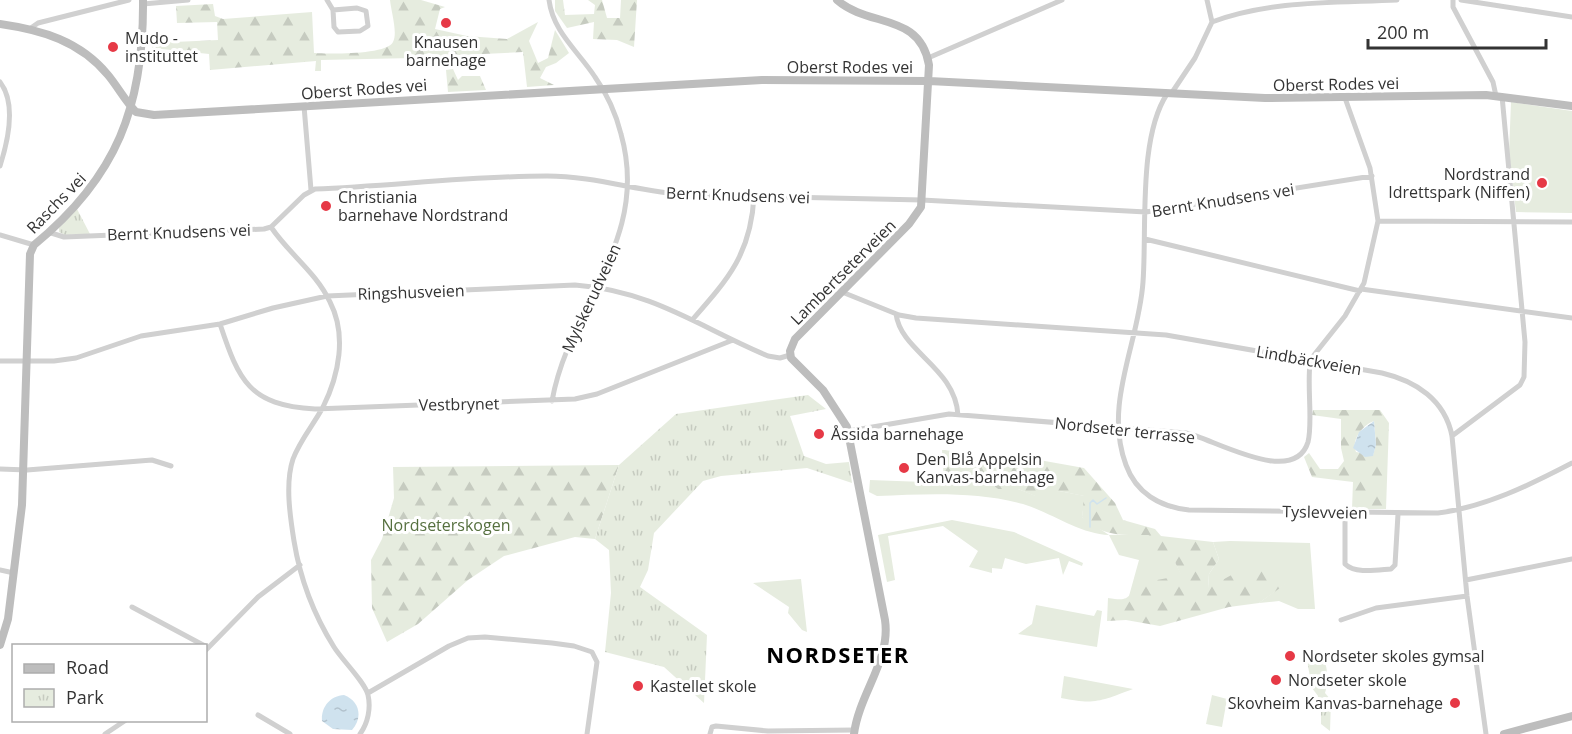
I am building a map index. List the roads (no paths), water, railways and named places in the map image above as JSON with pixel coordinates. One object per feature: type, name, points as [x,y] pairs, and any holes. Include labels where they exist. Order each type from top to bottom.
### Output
[{"type":"street","points":[[28,30],[38,23],[129,0]]},
{"type":"street","points":[[143,2],[188,0]]},
{"type":"street","points":[[327,0],[333,10],[334,27],[338,32],[360,31],[368,26],[366,11],[357,8],[333,10]]},
{"type":"street","name":"Mylskerudveien","points":[[549,0],[552,18],[559,30],[603,88],[622,136],[628,187],[616,246],[571,338],[552,401]]},
{"type":"street","name":"Lambertseterveien","points":[[790,356],[795,339],[912,221],[922,200],[929,81],[928,58],[919,39],[909,30],[853,11],[837,0]]},
{"type":"street","points":[[928,58],[1062,0]]},
{"type":"street","points":[[1207,0],[1212,22],[1257,10],[1299,4],[1397,0]]},
{"type":"street","points":[[1452,436],[1521,384],[1526,355],[1499,96],[1453,7],[1453,0]]},
{"type":"street","points":[[1461,0],[1572,17]]},
{"type":"street","name":"Raschs vei","points":[[0,645],[7,625],[24,469],[28,264],[34,245],[105,168],[119,142],[131,107],[142,52],[143,2]]},
{"type":"street","name":"Tyslevveien","points":[[1212,22],[1195,58],[1169,94],[1151,132],[1141,300],[1121,392],[1118,428],[1122,452],[1133,479],[1145,494],[1165,505],[1189,510],[1398,514],[1458,511],[1507,494],[1572,463]]},
{"type":"street","points":[[0,24],[70,42],[87,53],[110,77],[131,107]]},
{"type":"street","name":"Oberst Rodes vei","points":[[131,107],[140,114],[154,116],[739,81],[929,81],[1169,94],[1345,98],[1499,96],[1572,106]]},
{"type":"street","points":[[0,82],[8,98],[9,119],[0,166]]},
{"type":"street","points":[[1312,360],[1346,316],[1360,290],[1371,259],[1378,221],[1372,176],[1345,98]]},
{"type":"street","points":[[304,106],[311,190]]},
{"type":"street","points":[[0,118],[9,119]]},
{"type":"street","name":"Bernt Knudsens vei","points":[[48,232],[64,237],[271,227],[311,190],[546,176],[589,178],[665,194],[922,200],[1146,212],[1372,176]]},
{"type":"street","points":[[693,319],[730,277],[743,254],[751,224],[754,196]]},
{"type":"street","points":[[1378,221],[1572,222]]},
{"type":"street","points":[[271,227],[309,269],[327,296],[336,315],[340,345],[336,374],[322,408],[292,463],[290,507],[300,565],[312,604],[324,631],[368,693],[368,719],[360,734]]},
{"type":"street","points":[[0,235],[34,245]]},
{"type":"street","points":[[1145,239],[1360,290],[1572,318]]},
{"type":"street","name":"Ringshusveien","points":[[0,361],[75,358],[141,336],[220,324],[327,296],[564,285],[598,286],[650,300],[768,356],[780,358],[790,356]]},
{"type":"street","name":"Lindbäckveien","points":[[842,292],[896,314],[916,318],[1168,335],[1382,373],[1417,385],[1432,398],[1445,415],[1452,436],[1467,596],[1486,734]]},
{"type":"street","points":[[896,314],[897,321],[906,334],[952,389],[958,414]]},
{"type":"street","name":"Vestbrynet","points":[[220,324],[236,369],[256,392],[283,405],[322,408],[552,401],[597,394],[733,340]]},
{"type":"street","points":[[710,734],[714,726],[768,731],[854,732],[863,696],[884,651],[886,628],[849,431],[832,401],[790,356]]},
{"type":"street","name":"Nordseter terrasse","points":[[849,431],[938,415],[958,414],[1192,434],[1255,458],[1285,460],[1295,458],[1306,447],[1308,386],[1312,360]]},
{"type":"street","points":[[0,469],[152,460],[171,466]]},
{"type":"street","points":[[1345,513],[1346,564],[1351,569],[1364,570],[1391,569],[1395,565],[1398,514]]},
{"type":"street","points":[[1466,580],[1572,559]]},
{"type":"street","points":[[207,646],[258,597],[300,565]]},
{"type":"street","points":[[0,570],[14,573]]},
{"type":"street","points":[[1341,620],[1376,608],[1467,596]]},
{"type":"street","points":[[132,607],[200,644]]},
{"type":"street","points":[[368,693],[449,646],[468,638],[485,637],[574,646],[592,652],[597,662],[587,734]]},
{"type":"street","points":[[258,715],[290,734]]},
{"type":"street","points":[[1504,734],[1572,716]]},
{"type":"street","points":[[105,734],[123,722]]},
{"type":"water","points":[[1374,421],[1376,445],[1373,456],[1365,457],[1353,448],[1359,432]]},
{"type":"water","points":[[344,695],[354,701],[358,710],[358,720],[352,730],[333,729],[322,721],[327,703]]},
{"type":"waterway","points":[[1090,527],[1090,503],[1093,500],[1097,504],[1106,498]]},
{"type":"place","name":"Knausen barnehage","points":[[446,23]]},
{"type":"place","name":"Mudo - instituttet","points":[[113,47]]},
{"type":"place","name":"Nordstrand Idrettspark (Niffen)","points":[[1542,183]]},
{"type":"place","name":"Christiania barnehave Nordstrand","points":[[326,206]]},
{"type":"place","name":"Åssida barnehage","points":[[819,434]]},
{"type":"place","name":"Den Blå Appelsin Kanvas-barnehage","points":[[904,468]]},
{"type":"place","name":"Nordseter skoles gymsal","points":[[1290,656]]},
{"type":"place","name":"Nordseter skole","points":[[1276,680]]},
{"type":"place","name":"Kastellet skole","points":[[638,686]]},
{"type":"place","name":"Skovheim Kanvas-barnehage","points":[[1455,703]]},
{"type":"district","name":"NORDSETER","points":[[838,655]]},
{"type":"park label","name":"Nordseterskogen","points":[[446,525]]}]
